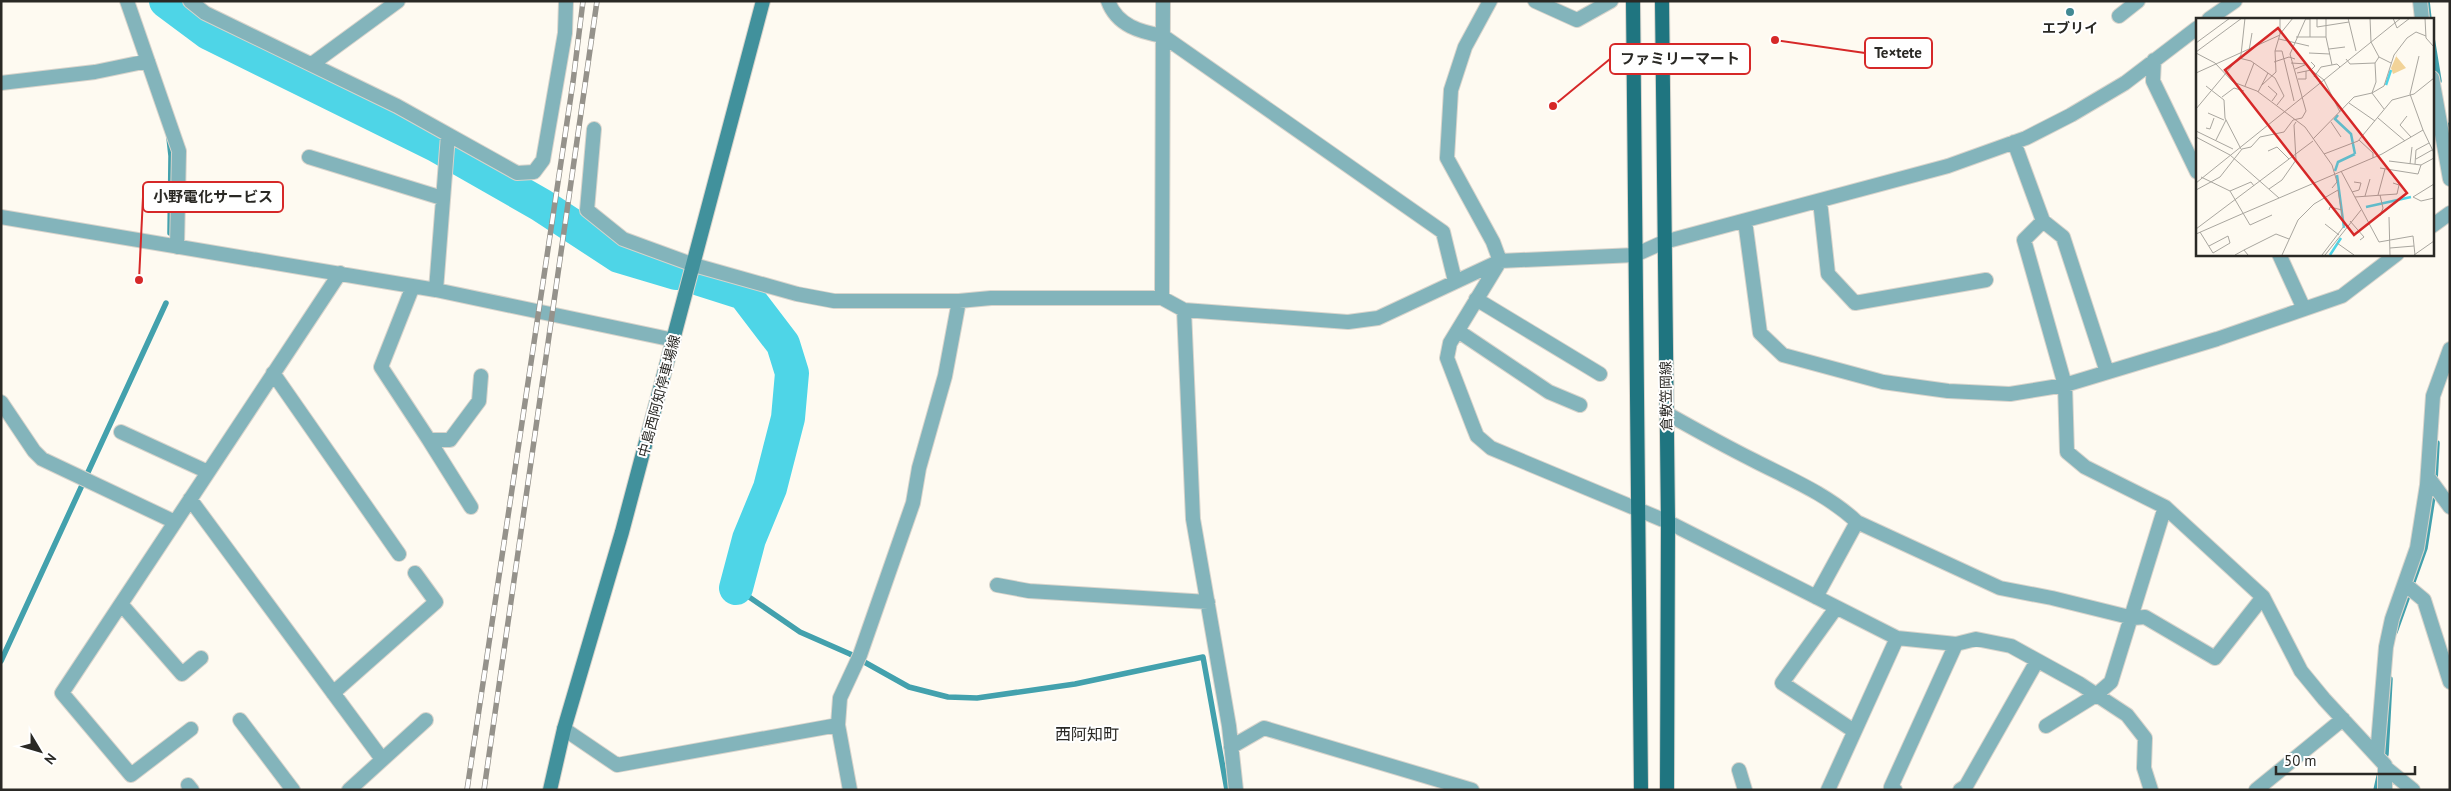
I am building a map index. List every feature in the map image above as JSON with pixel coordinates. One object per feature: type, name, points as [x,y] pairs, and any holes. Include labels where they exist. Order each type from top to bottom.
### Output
[{"type":"main road","name":"中島西阿知停車場線","points":[[550,790],[564,729],[622,532],[764,1]]},
{"type":"main road","points":[[1633,1],[1641,790]]},
{"type":"main road","name":"倉敷笠岡線","points":[[1662,1],[1668,522],[1667,790]]},
{"type":"street","points":[[127,1],[143,63],[179,151],[177,246]]},
{"type":"street","points":[[190,1],[205,13],[397,106],[448,139],[517,173],[534,172],[543,160],[565,33],[566,1]]},
{"type":"street","points":[[312,64],[398,1]]},
{"type":"street","points":[[1108,1],[1123,22],[1140,32],[1163,36],[1443,232],[1455,282]]},
{"type":"street","points":[[1162,298],[1163,1]]},
{"type":"street","points":[[1490,1],[1465,47],[1451,90],[1447,158],[1493,242],[1500,261]]},
{"type":"street","points":[[1535,1],[1577,20],[1611,1]]},
{"type":"street","points":[[2119,16],[2138,1]]},
{"type":"street","points":[[2211,18],[2235,1]]},
{"type":"street","points":[[2420,1],[2422,18]]},
{"type":"street","points":[[594,129],[586,210],[624,239],[694,265],[797,294],[834,301],[959,301],[991,298],[1162,298],[1184,310],[1348,322],[1378,318],[1500,261],[1635,255],[1664,242],[1948,166],[2014,142],[2071,116],[2125,83],[2196,29]]},
{"type":"street","points":[[2154,60],[2153,81],[2196,170]]},
{"type":"street","points":[[1,83],[95,72],[143,63]]},
{"type":"street","points":[[2434,89],[2450,179]]},
{"type":"street","points":[[436,290],[448,139]]},
{"type":"street","points":[[2014,142],[2043,222],[2063,237],[2106,372]]},
{"type":"street","points":[[309,158],[442,198]]},
{"type":"street","points":[[1820,201],[1828,274],[1855,303],[1986,280]]},
{"type":"street","points":[[2434,225],[2450,213]]},
{"type":"street","points":[[1,217],[436,290],[674,340]]},
{"type":"street","points":[[1745,221],[1760,333],[1783,355],[1883,382],[1948,392],[2010,394],[2065,385],[2217,339],[2342,296],[2396,255]]},
{"type":"street","points":[[2043,222],[2024,240],[2065,385],[2067,452],[2085,467],[2166,507],[2264,597],[2301,671],[2382,762],[2413,790]]},
{"type":"street","points":[[2279,255],[2304,309]]},
{"type":"street","points":[[1500,261],[1450,343],[1447,358],[1477,436],[1491,448],[1668,522],[1897,638],[1956,644],[1976,639],[2011,646],[2127,715],[2145,738],[2144,768],[2151,790]]},
{"type":"street","points":[[191,729],[131,775],[62,693],[340,273]]},
{"type":"street","points":[[413,286],[381,367],[471,507]]},
{"type":"street","points":[[1476,299],[1600,374]]},
{"type":"street","points":[[850,790],[838,725],[840,698],[857,660],[913,503],[919,468],[945,376],[959,301]]},
{"type":"street","points":[[1184,310],[1193,519],[1208,602],[1236,790]]},
{"type":"street","points":[[1458,331],[1549,392],[1580,405]]},
{"type":"street","points":[[2385,790],[2382,762],[2386,647],[2392,619],[2410,588],[2428,478],[2433,396],[2449,355]]},
{"type":"street","points":[[273,373],[399,554]]},
{"type":"street","points":[[429,440],[450,440],[479,401],[481,376]]},
{"type":"street","points":[[1,402],[38,455],[175,522]]},
{"type":"street","points":[[1666,413],[1723,445],[1824,495],[1857,522],[2000,588],[2052,598],[2133,618],[2145,617],[2215,658],[2264,597]]},
{"type":"street","points":[[121,432],[208,472]]},
{"type":"street","points":[[2428,478],[2450,507]]},
{"type":"street","points":[[190,499],[382,759]]},
{"type":"street","points":[[2046,726],[2096,695],[2112,682],[2166,507]]},
{"type":"street","points":[[1816,597],[1857,522]]},
{"type":"street","points":[[333,693],[436,602],[415,573]]},
{"type":"street","points":[[997,585],[1029,592],[1208,602]]},
{"type":"street","points":[[2410,588],[2424,600],[2450,682]]},
{"type":"street","points":[[120,604],[182,674],[201,658]]},
{"type":"street","points":[[1836,608],[1782,684],[1854,731]]},
{"type":"street","points":[[1828,790],[1897,638]]},
{"type":"street","points":[[1895,790],[1891,787],[1956,644]]},
{"type":"street","points":[[1960,790],[1966,786],[2037,661]]},
{"type":"street","points":[[2256,790],[2343,719]]},
{"type":"street","points":[[240,720],[293,790]]},
{"type":"street","points":[[348,790],[426,720]]},
{"type":"street","points":[[564,729],[616,765],[838,725]]},
{"type":"street","points":[[1231,747],[1264,728],[1472,790]]},
{"type":"street","points":[[1739,770],[1745,790]]},
{"type":"waterway","points":[[166,1],[209,33],[436,145],[541,205],[619,256],[676,273]]},
{"type":"waterway","points":[[2427,1],[2429,18]]},
{"type":"waterway","points":[[2434,50],[2439,81]]},
{"type":"waterway","points":[[2447,125],[2450,137]]},
{"type":"waterway","points":[[169,138],[171,156],[170,233]]},
{"type":"waterway","points":[[700,279],[744,293],[783,344],[792,373],[788,418],[770,488],[749,539],[736,588]]},
{"type":"waterway","points":[[1,661],[166,303]]},
{"type":"waterway","points":[[2435,481],[2437,443]]},
{"type":"waterway","points":[[2395,632],[2425,548],[2434,490]]},
{"type":"waterway","points":[[736,588],[800,632],[850,654],[909,687],[948,697],[977,698],[1075,684],[1203,657],[1227,790]]},
{"type":"waterway","points":[[2384,761],[2390,679]]},
{"type":"waterway","points":[[2376,790],[2380,772]]},
{"type":"railway","points":[[467,790],[573,82],[583,1]]},
{"type":"railway","points":[[484,790],[597,1]]},
{"type":"place","name":"エブリイ","points":[[2070,12]]},
{"type":"place","name":"Te×tete","points":[[1775,40]]},
{"type":"place","name":"ファミリーマート","points":[[1553,106]]},
{"type":"place","name":"小野電化サービス","points":[[139,280]]},
{"type":"district","name":"西阿知町","points":[[1087,734]]}]
